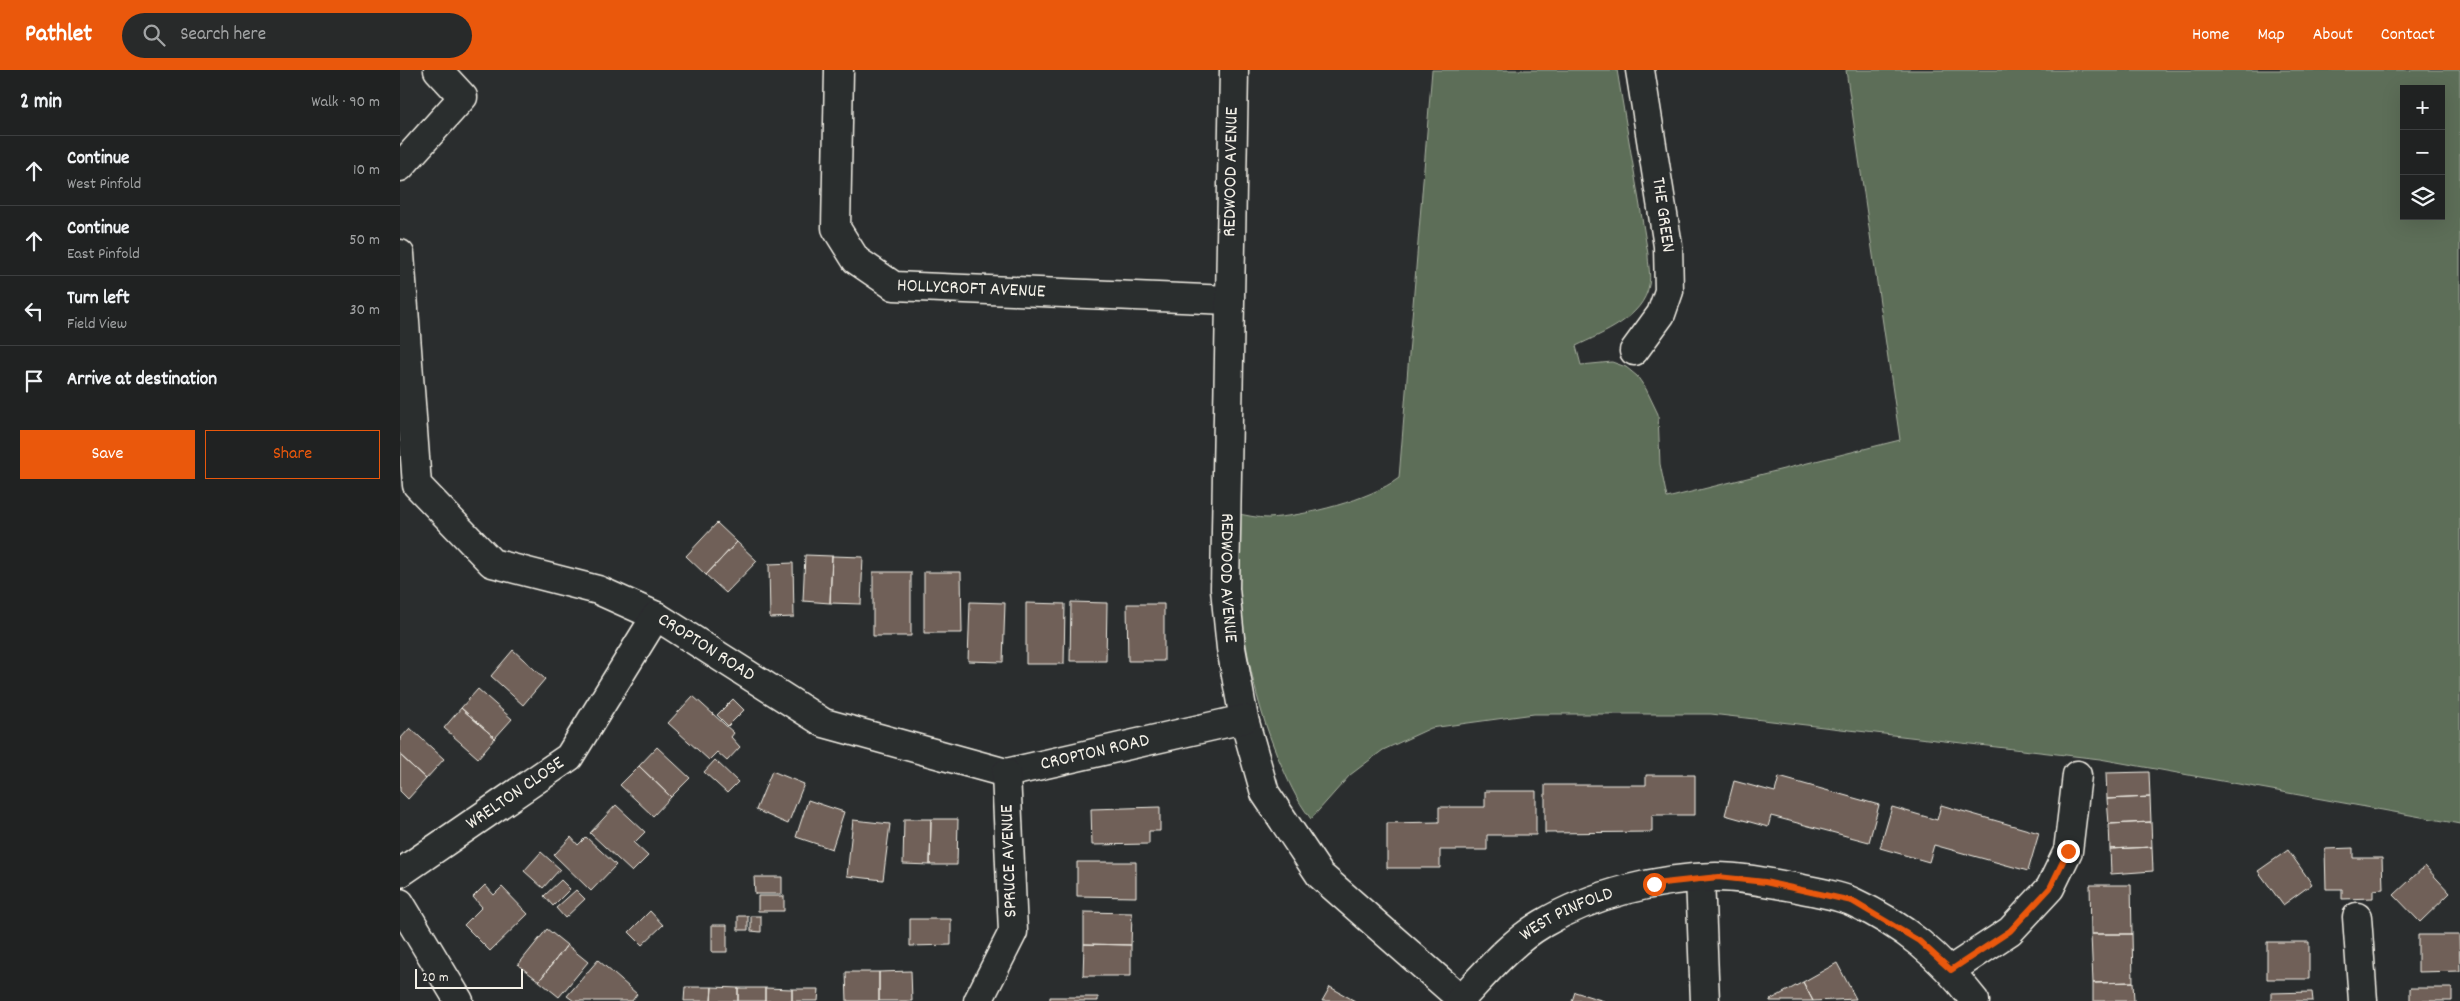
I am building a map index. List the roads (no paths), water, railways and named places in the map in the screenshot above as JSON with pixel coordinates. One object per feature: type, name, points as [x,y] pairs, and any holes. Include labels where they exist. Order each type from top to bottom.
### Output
[{"type":"street","points":[[400,167],[463,97],[438,70]]},
{"type":"street","name":"HOLLYCROFT AVENUE","points":[[840,70],[836,228],[856,260],[894,286],[1229,300]]},
{"type":"street","name":"REDWOOD AVENUE","points":[[1234,70],[1229,300],[1230,404],[1225,589],[1231,648],[1244,719],[1265,793],[1320,875],[1460,1000]]},
{"type":"street","name":"THE GREEN","points":[[1634,351],[1661,314],[1669,291],[1668,246],[1640,70]]},
{"type":"street","name":"CROPTON ROAD","points":[[400,254],[417,485],[492,563],[598,590],[656,616],[824,723],[1006,774],[1244,719]]},
{"type":"street","name":"WRELTON CLOSE","points":[[400,873],[569,757],[656,616]]},
{"type":"street","name":"SPRUCE AVENUE","points":[[978,1001],[1013,932],[1006,774]]},
{"type":"street","points":[[1951,970],[2010,931],[2050,888],[2068,851],[2077,775]]},
{"type":"street","points":[[1700,878],[1705,1001]]},
{"type":"street","name":"WEST PINFOLD","points":[[1460,1000],[1517,942],[1541,924],[1572,908],[1608,895],[1654,884],[1700,878],[1765,882],[1852,901],[1919,941],[1951,970],[1975,1001]]},
{"type":"street","points":[[400,903],[459,1001]]},
{"type":"street","points":[[2357,917],[2363,1001]]}]
